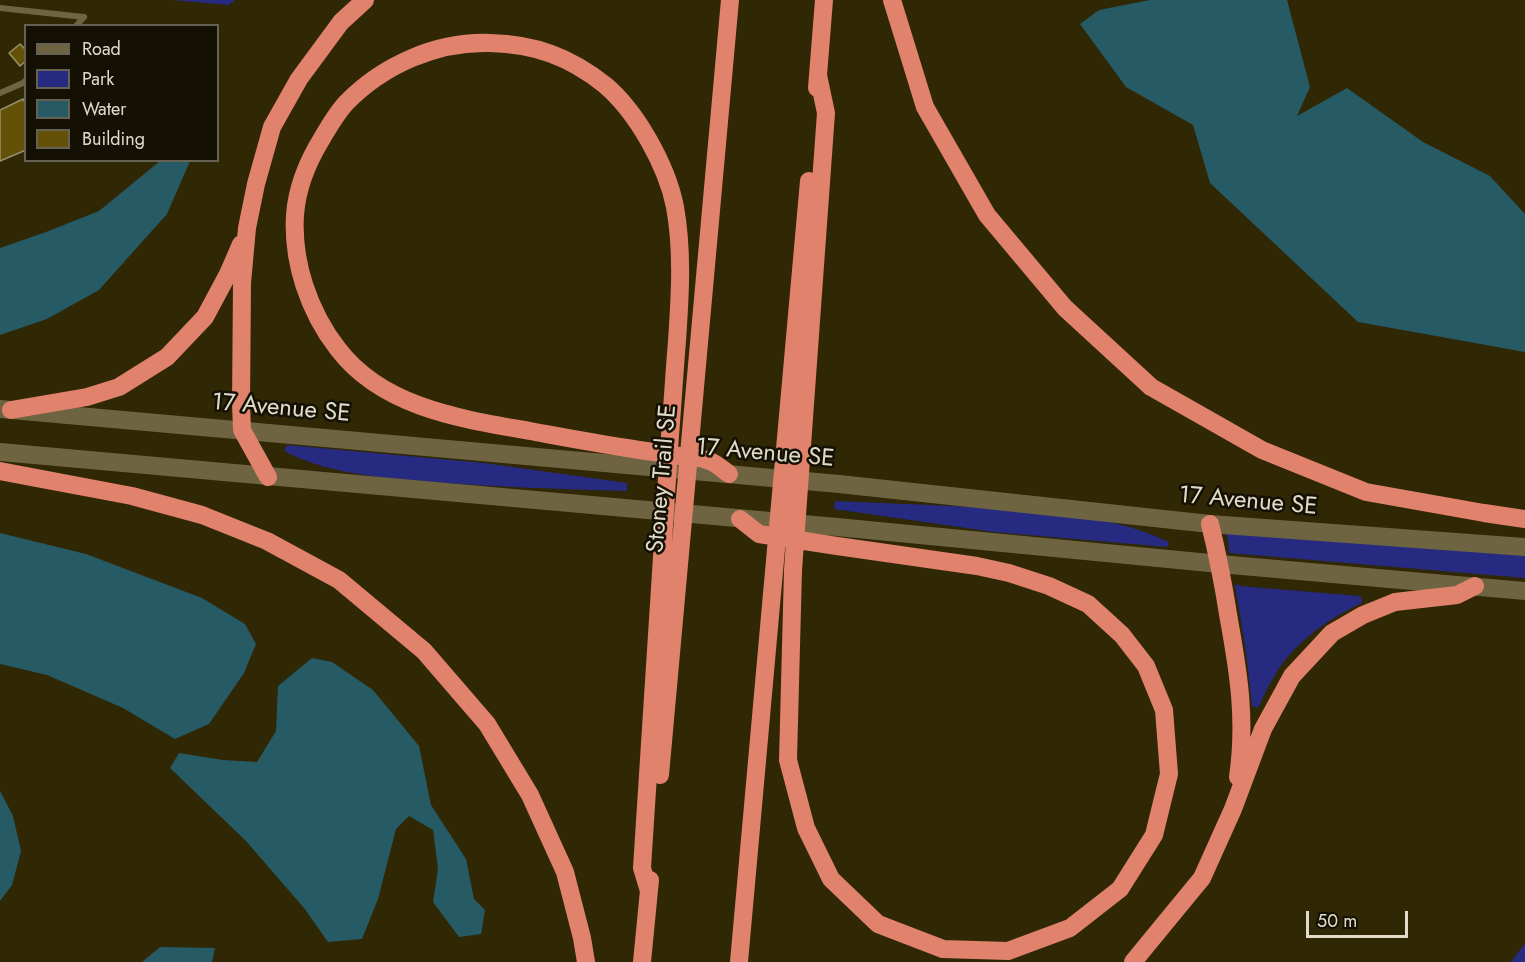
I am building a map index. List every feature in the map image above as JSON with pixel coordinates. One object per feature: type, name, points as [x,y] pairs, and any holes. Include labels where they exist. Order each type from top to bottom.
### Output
[{"type":"highway","points":[[268,477],[242,430],[242,283],[247,228],[256,183],[272,127],[299,79],[341,22],[365,0]]},
{"type":"highway","name":"Stoney Trail SE","points":[[642,962],[730,0]]},
{"type":"highway","points":[[739,962],[824,0]]},
{"type":"highway","points":[[892,0],[925,107],[987,215],[1065,308],[1151,387],[1262,450],[1366,492],[1525,519]]},
{"type":"highway","points":[[649,891],[642,868],[680,302],[680,263],[675,205],[661,166],[637,120],[617,95],[592,75],[566,59],[536,48],[506,43],[476,42],[447,46],[419,55],[391,68],[366,85],[343,106],[311,157],[300,185],[295,215],[296,244],[309,300],[339,351],[360,372],[384,389],[432,411],[623,456],[710,460],[729,474]]},
{"type":"highway","points":[[740,519],[759,534],[837,546],[977,566],[1009,573],[1049,586],[1088,604],[1122,635],[1146,666],[1164,710],[1169,774],[1154,835],[1120,889],[1070,928],[1008,951],[943,949],[878,924],[831,879],[806,828],[788,760],[794,570],[826,113],[818,75]]},
{"type":"highway","points":[[6,410],[87,397],[119,387],[167,357],[205,316],[228,274],[247,228]]},
{"type":"highway","points":[[0,471],[132,496],[202,515],[267,541],[339,580],[424,651],[487,724],[530,795],[566,872],[586,962]]},
{"type":"highway","points":[[1210,524],[1220,564],[1238,670],[1242,719],[1233,808]]},
{"type":"highway","points":[[1133,962],[1202,878],[1233,808],[1263,729],[1292,676],[1332,633],[1362,615],[1395,602],[1457,595],[1475,586]]},
{"type":"main road","name":"17 Avenue SE","points":[[6,410],[242,430],[623,456]]},
{"type":"main road","points":[[0,452],[1525,591]]},
{"type":"main road","name":"17 Avenue SE","points":[[729,474],[1210,524],[1525,547]]},
{"type":"lane","points":[[0,8],[84,16],[78,24]]},
{"type":"lane","points":[[0,93],[24,82]]},
{"type":"green space","points":[[172,0],[235,0],[229,5]]},
{"type":"green space","points":[[287,445],[484,463],[627,483],[627,491],[473,485],[369,476],[334,469],[300,458],[284,451]]},
{"type":"green space","points":[[835,501],[975,507],[1097,519],[1133,528],[1169,542],[1167,547],[994,532],[834,509]]},
{"type":"green space","points":[[1226,533],[1525,555],[1525,578],[1229,553]]},
{"type":"green space","points":[[1235,585],[1360,596],[1362,599],[1362,603],[1326,623],[1295,649],[1275,675],[1258,708],[1252,706]]},
{"type":"green space","points":[[1525,943],[1525,962],[1511,962]]},
{"type":"water","points":[[1150,0],[1287,0],[1310,87],[1297,116],[1347,88],[1423,142],[1490,176],[1525,214],[1525,352],[1358,322],[1210,183],[1193,125],[1126,87],[1080,24],[1099,10]]},
{"type":"water","points":[[159,162],[190,162],[167,214],[99,290],[47,319],[0,335],[0,248],[99,211]]},
{"type":"water","points":[[0,533],[86,554],[202,598],[245,624],[256,644],[244,673],[209,724],[175,739],[123,708],[47,675],[0,664]]},
{"type":"water","points":[[312,658],[332,662],[373,690],[419,746],[431,805],[466,859],[474,899],[485,910],[481,934],[459,937],[433,902],[438,869],[433,830],[409,816],[396,829],[378,899],[362,939],[328,942],[304,908],[246,841],[170,768],[179,753],[223,760],[257,762],[276,731],[278,686]]},
{"type":"water","points":[[0,791],[13,816],[21,851],[12,885],[0,901]]},
{"type":"water","points":[[160,947],[215,948],[212,962],[142,962]]},
{"type":"building","points":[[20,44],[24,48],[24,63],[20,66],[9,53]]},
{"type":"building","points":[[23,99],[24,101],[24,151],[0,161],[0,110]]}]
